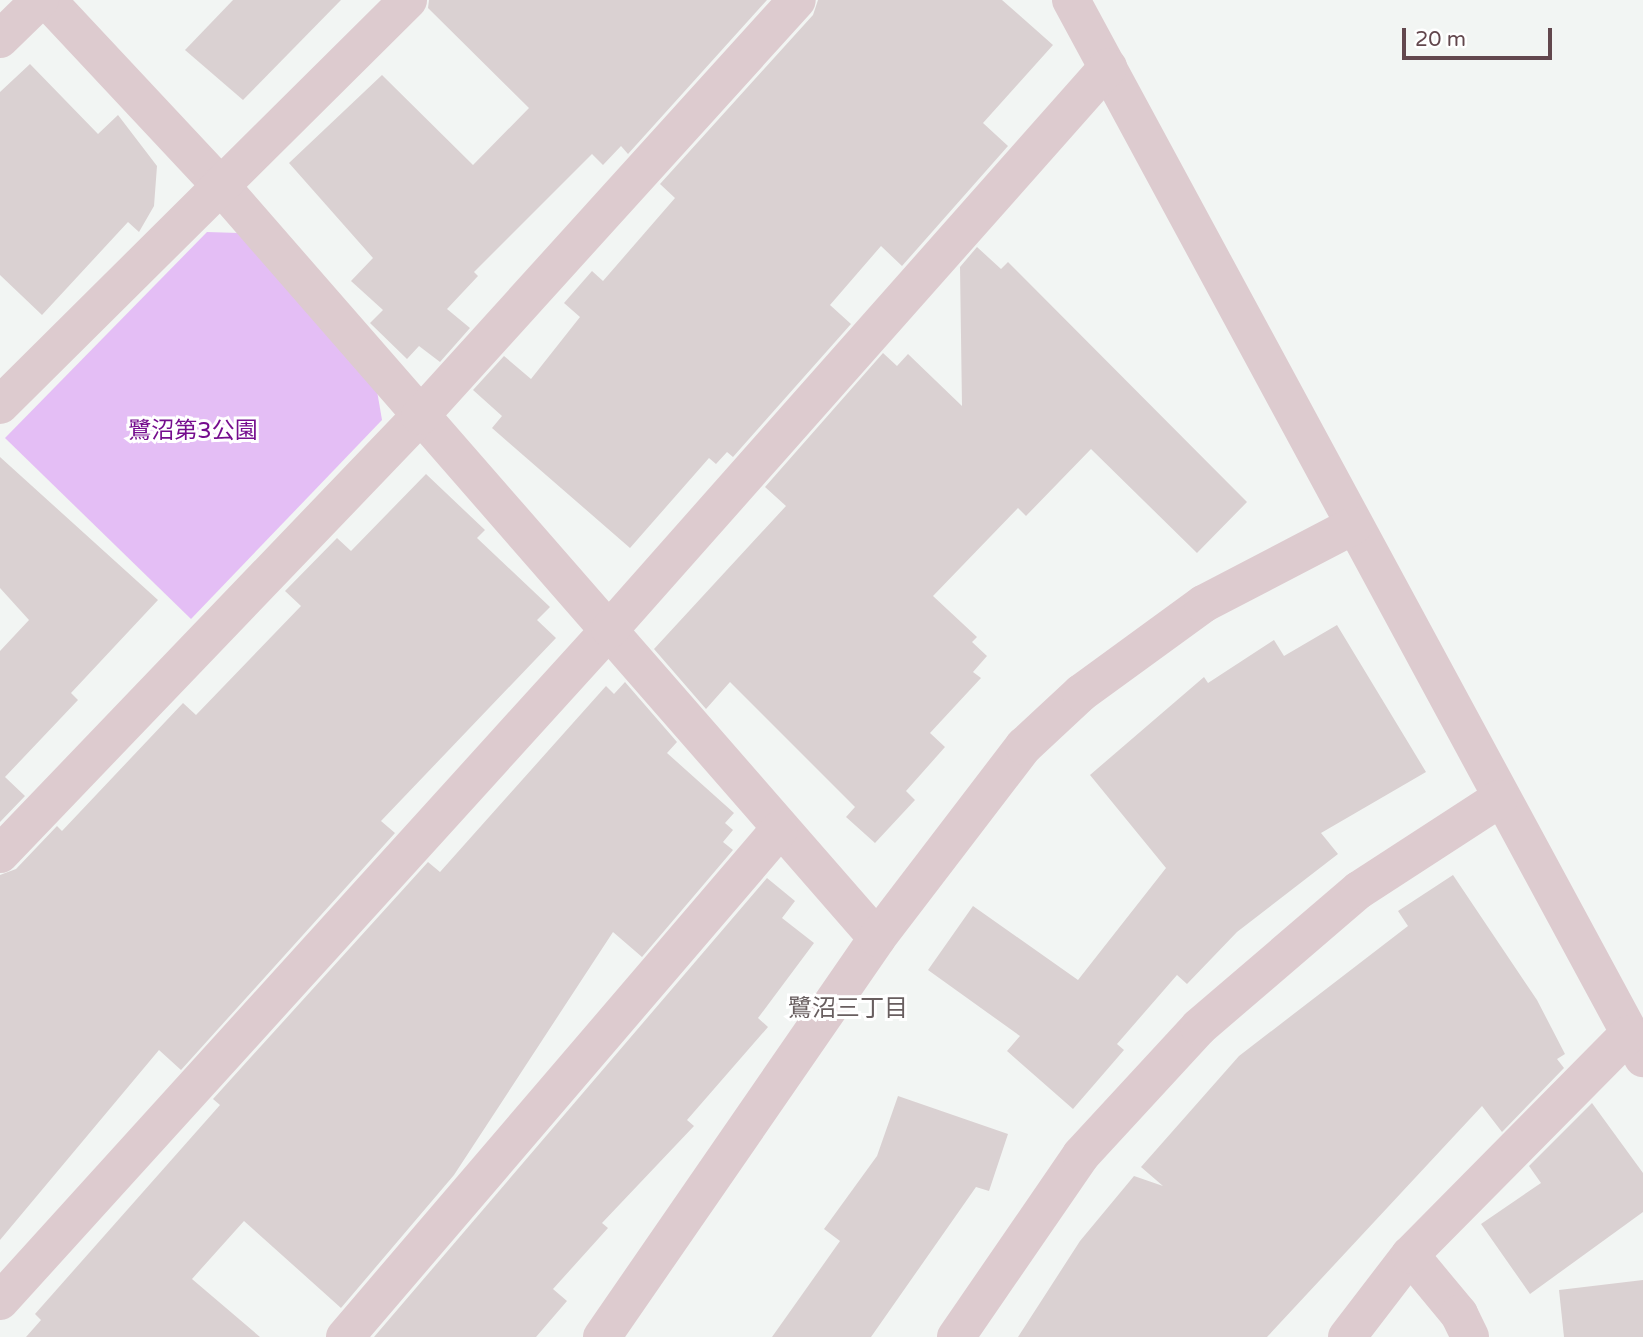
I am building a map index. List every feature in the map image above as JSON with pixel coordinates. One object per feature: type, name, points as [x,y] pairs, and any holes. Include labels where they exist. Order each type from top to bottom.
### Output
[{"type":"street","points":[[0,39],[40,0]]},
{"type":"street","points":[[47,0],[220,185],[420,416],[610,629],[779,830],[877,938]]},
{"type":"street","points":[[0,405],[408,0]]},
{"type":"street","points":[[0,854],[420,416],[797,0]]},
{"type":"street","points":[[1071,0],[1500,799],[1636,1046],[1410,1255],[1347,1337]]},
{"type":"street","points":[[0,1301],[610,629],[1108,67]]},
{"type":"street","points":[[601,1337],[877,938],[983,794],[1081,693],[1203,604],[1353,526]]},
{"type":"street","points":[[956,1337],[1082,1155],[1199,1027],[1359,890],[1500,799]]},
{"type":"street","points":[[345,1337],[779,830]]},
{"type":"street","points":[[1410,1255],[1460,1314],[1470,1337]]},
{"type":"green space","name":"鷺沼第3公園","points":[[207,232],[239,233],[376,385],[382,420],[191,619],[5,438]]},
{"type":"building","points":[[233,0],[341,0],[243,100],[185,50]]},
{"type":"building","points":[[429,0],[767,0],[628,154],[621,146],[603,165],[592,154],[474,272],[478,276],[447,309],[470,328],[440,362],[419,346],[407,359],[370,323],[383,310],[351,281],[373,258],[289,163],[382,75],[473,165],[529,108],[428,8]]},
{"type":"building","points":[[818,0],[1002,0],[1053,45],[983,123],[1008,146],[902,266],[881,246],[830,305],[851,324],[733,457],[727,452],[716,464],[709,458],[630,548],[492,428],[502,416],[473,390],[504,356],[531,379],[580,317],[564,303],[592,271],[603,281],[675,198],[660,184],[813,15]]},
{"type":"building","points":[[30,64],[98,134],[118,115],[157,166],[154,206],[139,232],[128,222],[42,315],[0,275],[0,92]]},
{"type":"building","points":[[977,247],[1001,269],[1008,262],[1247,502],[1197,553],[1091,449],[1026,516],[1018,508],[933,596],[977,637],[972,642],[987,656],[973,672],[981,678],[930,733],[945,747],[906,791],[915,800],[875,843],[846,817],[855,807],[730,682],[706,709],[654,649],[786,506],[765,487],[883,353],[897,366],[908,354],[962,406],[960,267]]},
{"type":"building","points":[[0,457],[158,600],[71,693],[78,700],[5,777],[25,796],[0,822],[0,651],[29,620],[0,588]]},
{"type":"building","points":[[426,474],[485,530],[477,538],[550,607],[537,620],[556,638],[381,821],[395,833],[181,1070],[159,1050],[0,1240],[0,875],[16,869],[57,826],[62,831],[183,703],[196,715],[301,606],[285,591],[337,538],[351,551]]},
{"type":"building","points":[[1337,625],[1426,772],[1321,833],[1338,854],[1237,932],[1187,984],[1177,975],[1117,1044],[1124,1050],[1073,1109],[1007,1051],[1020,1036],[928,970],[973,906],[1078,980],[1166,868],[1090,775],[1204,677],[1208,683],[1274,640],[1284,656]]},
{"type":"building","points":[[625,682],[677,742],[667,753],[734,813],[725,823],[733,830],[723,842],[733,850],[642,957],[613,932],[454,1175],[341,1308],[244,1221],[192,1279],[260,1337],[26,1337],[41,1320],[35,1314],[220,1105],[213,1099],[428,862],[440,872],[606,686],[614,694]]},
{"type":"building","points":[[1453,875],[1537,1000],[1565,1054],[1557,1059],[1564,1068],[1502,1132],[1482,1106],[1267,1337],[1018,1337],[1080,1241],[1134,1176],[1163,1186],[1141,1167],[1239,1056],[1408,926],[1398,911]]},
{"type":"building","points":[[767,878],[795,901],[782,918],[814,943],[758,1018],[768,1027],[687,1120],[694,1126],[602,1223],[608,1228],[553,1289],[567,1301],[536,1337],[374,1337]]},
{"type":"building","points":[[898,1096],[1008,1134],[989,1191],[976,1187],[871,1337],[772,1337],[840,1241],[824,1229],[877,1156]]},
{"type":"building","points":[[1592,1103],[1643,1173],[1643,1212],[1530,1294],[1481,1224],[1541,1183],[1529,1166]]},
{"type":"building","points":[[1643,1280],[1643,1337],[1564,1337],[1559,1290]]},
{"type":"district","name":"鷺沼三丁目","points":[[848,1009]]}]
